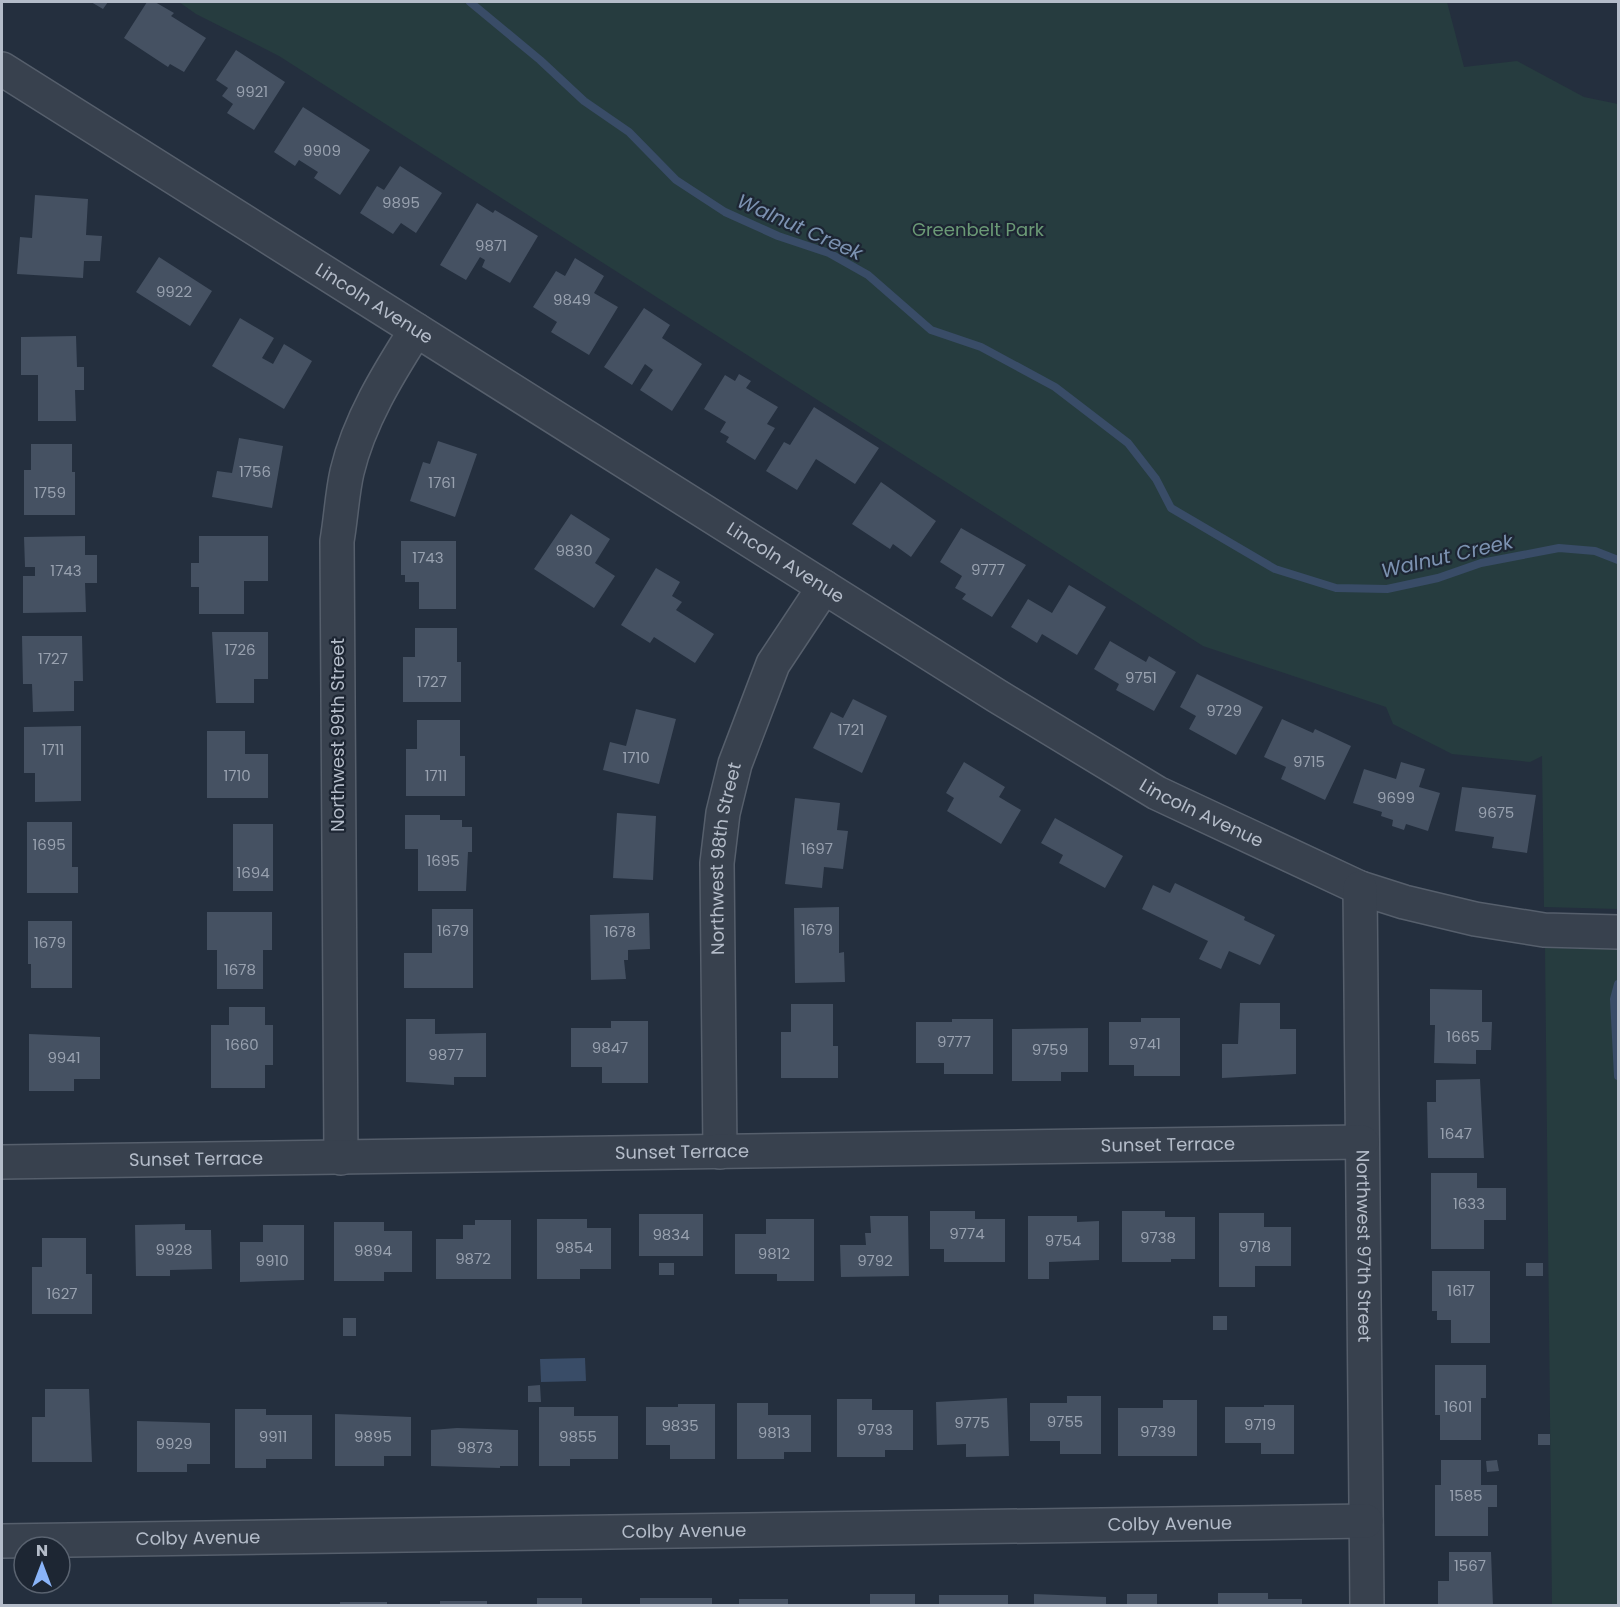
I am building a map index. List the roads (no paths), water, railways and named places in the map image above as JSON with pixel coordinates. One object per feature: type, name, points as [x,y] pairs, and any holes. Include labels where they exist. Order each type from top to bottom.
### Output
[{"type":"street","name":"Lincoln Avenue","points":[[6,82],[416,330],[1157,794],[1360,888],[1404,902],[1475,919],[1544,930],[1618,932]]},
{"type":"street","name":"Northwest 99th Street","points":[[340,1158],[338,541],[347,472],[357,439],[381,389],[416,330]]},
{"type":"street","name":"Northwest 98th Street","points":[[720,1152],[717,863],[723,813],[738,754],[773,664],[824,587]]},
{"type":"street","name":"Northwest 97th Street","points":[[1360,888],[1367,1605]]},
{"type":"street","name":"Sunset Terrace","points":[[2,1162],[1362,1142]]},
{"type":"street","name":"Colby Avenue","points":[[2,1540],[1366,1521]]},
{"type":"water","points":[[585,1358],[586,1381],[541,1382],[540,1359]]},
{"type":"waterway","name":"Walnut Creek","points":[[470,2],[540,60],[584,101],[629,132],[676,180],[725,212],[778,236],[829,253],[868,275],[931,330],[981,347],[1055,387],[1128,443],[1156,479],[1171,508],[1275,569],[1336,588],[1387,589],[1438,578],[1481,563],[1559,548],[1595,551],[1618,560]]},
{"type":"waterway","points":[[1618,984],[1614,999],[1618,1076]]},
{"type":"park label","name":"Greenbelt Park","points":[[978,230]]}]
